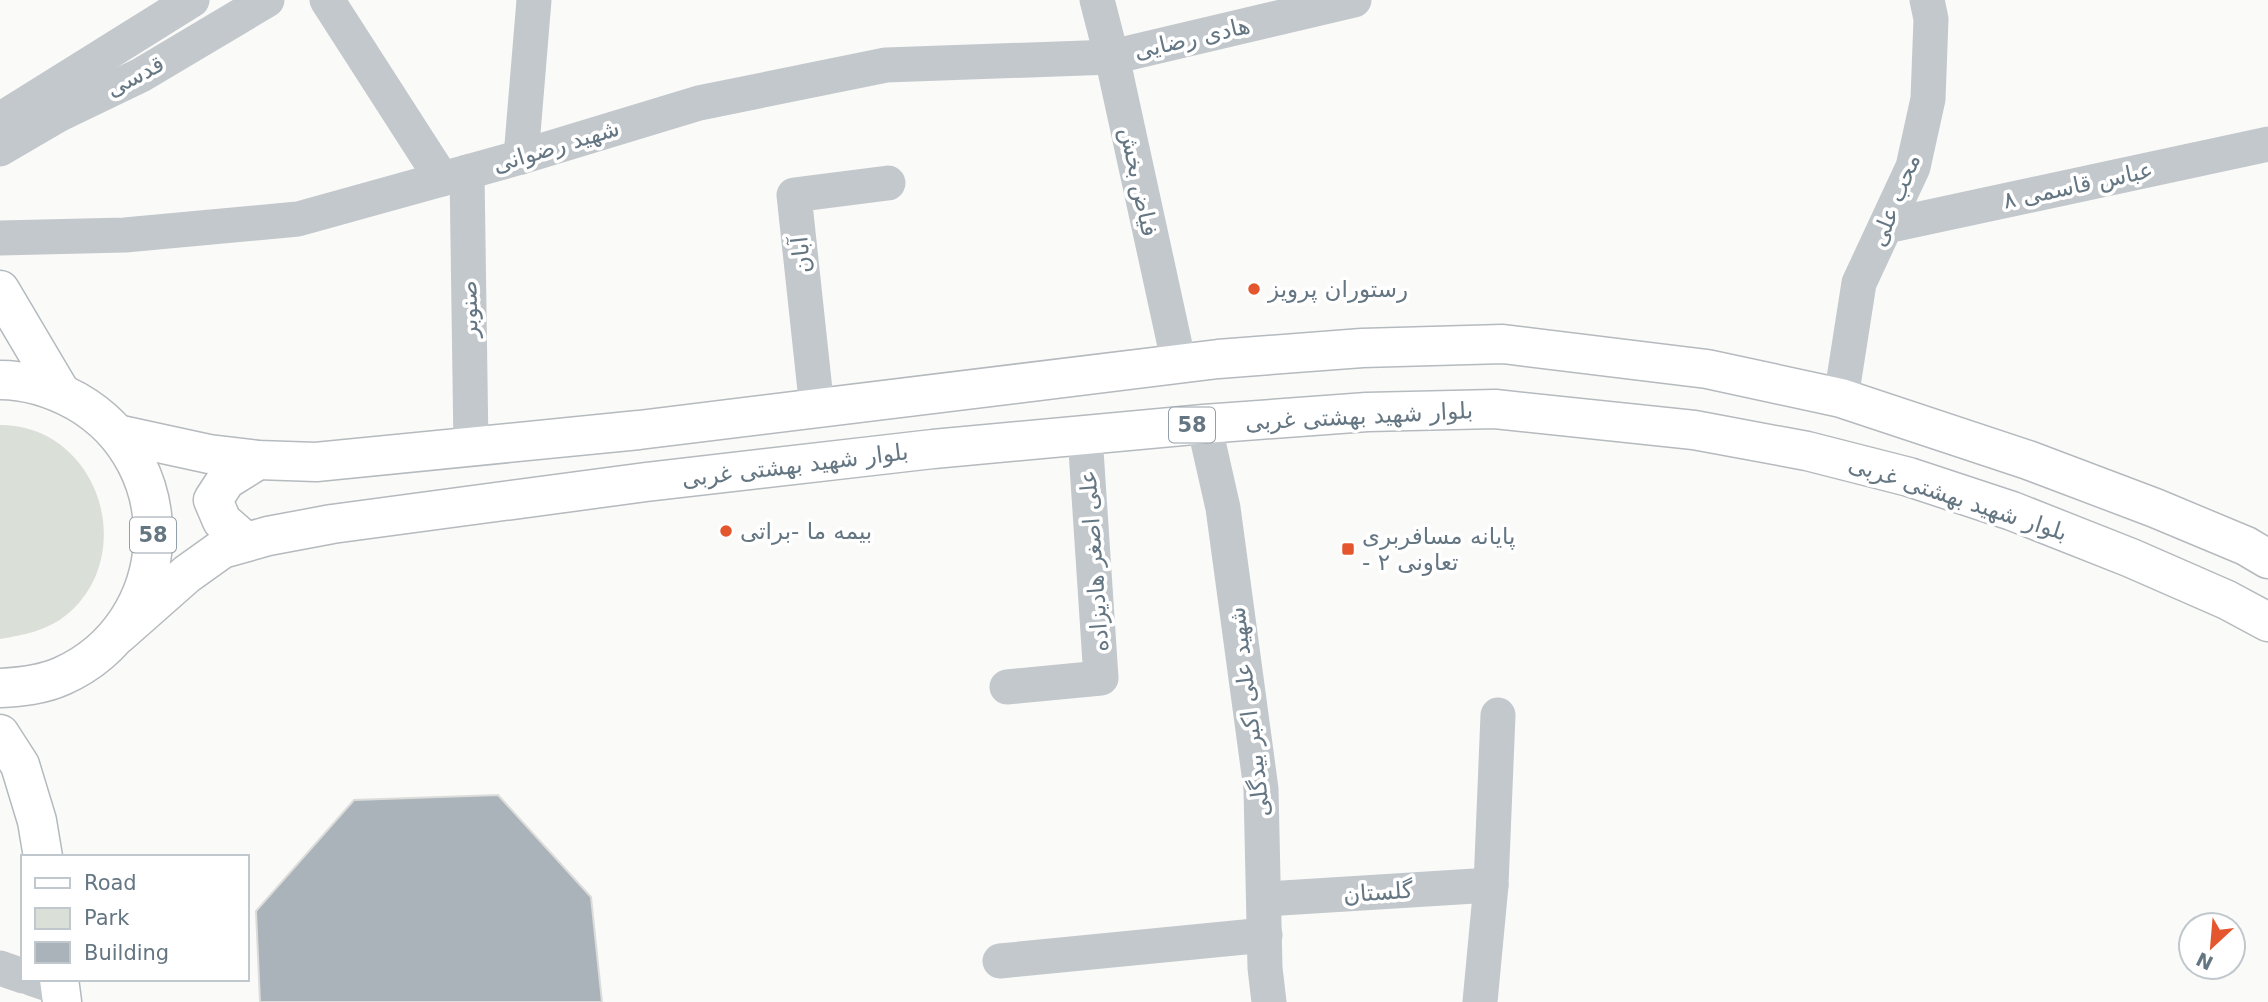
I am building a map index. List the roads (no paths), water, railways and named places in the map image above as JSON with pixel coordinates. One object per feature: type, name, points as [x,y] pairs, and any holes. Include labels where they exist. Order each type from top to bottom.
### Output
[{"type":"main road","points":[[0,290],[61,393]]},
{"type":"main road","points":[[117,434],[192,451],[258,460],[316,462],[639,430],[1218,359],[1362,348],[1503,344],[1707,369],[1841,398],[2028,460],[2155,508],[2246,546],[2268,559]]},
{"type":"main road","name":"58","points":[[0,380],[37,384],[61,393],[92,410],[117,434],[141,470],[153,512],[153,555],[142,597],[119,634],[93,659],[61,676],[27,687],[0,688]]},
{"type":"main road","name":"بلوار شهید بهشتی غربی","points":[[119,634],[187,574],[222,549],[332,524],[646,482],[933,449],[1367,412],[1495,410],[1694,430],[1782,446],[1909,477],[2012,511],[2131,558],[2227,600],[2268,622]]},
{"type":"main road","points":[[246,542],[222,521],[213,500],[226,481],[258,460]]},
{"type":"main road","points":[[0,734],[20,765],[37,821],[43,855]]},
{"type":"street","name":"قدسی","points":[[0,120],[192,0]]},
{"type":"street","name":"قدسی","points":[[0,149],[60,114],[141,75],[267,0]]},
{"type":"street","points":[[327,0],[455,175]]},
{"type":"street","points":[[521,157],[534,0]]},
{"type":"street","name":"فیاض بخش","points":[[1097,0],[1112,57],[1179,364]]},
{"type":"street","name":"هادی رضایی","points":[[1112,57],[1354,0]]},
{"type":"street","name":"محب علی","points":[[1841,398],[1859,283],[1913,167],[1928,99],[1931,19],[1927,0]]},
{"type":"street","name":"شهید رضوانی","points":[[0,238],[125,235],[298,219],[521,157],[699,103],[886,65],[1112,57]]},
{"type":"street","name":"عباس قاسمی ۸","points":[[1887,226],[2268,144]]},
{"type":"street","name":"صنوبر","points":[[455,175],[471,447]]},
{"type":"street","name":"آبان","points":[[817,409],[794,195],[888,183]]},
{"type":"street","name":"شهید علی اکبر بیدگلی","points":[[1204,424],[1223,508],[1261,789],[1269,1002]]},
{"type":"street","name":"علی اصغر هادیزاده","points":[[1007,687],[1101,678],[1086,435]]},
{"type":"street","points":[[1480,1002],[1491,885],[1498,715]]},
{"type":"street","name":"گلستان","points":[[1265,899],[1491,885]]},
{"type":"street","points":[[1000,961],[1265,935]]},
{"type":"street","points":[[0,968],[21,975]]},
{"type":"place","name":"رستوران پرویز","points":[[1254,289]]},
{"type":"place","name":"بیمه ما -براتی","points":[[726,531]]},
{"type":"place","name":"پایانه مسافربری - تعاونی ۲","points":[[1348,549]]}]
